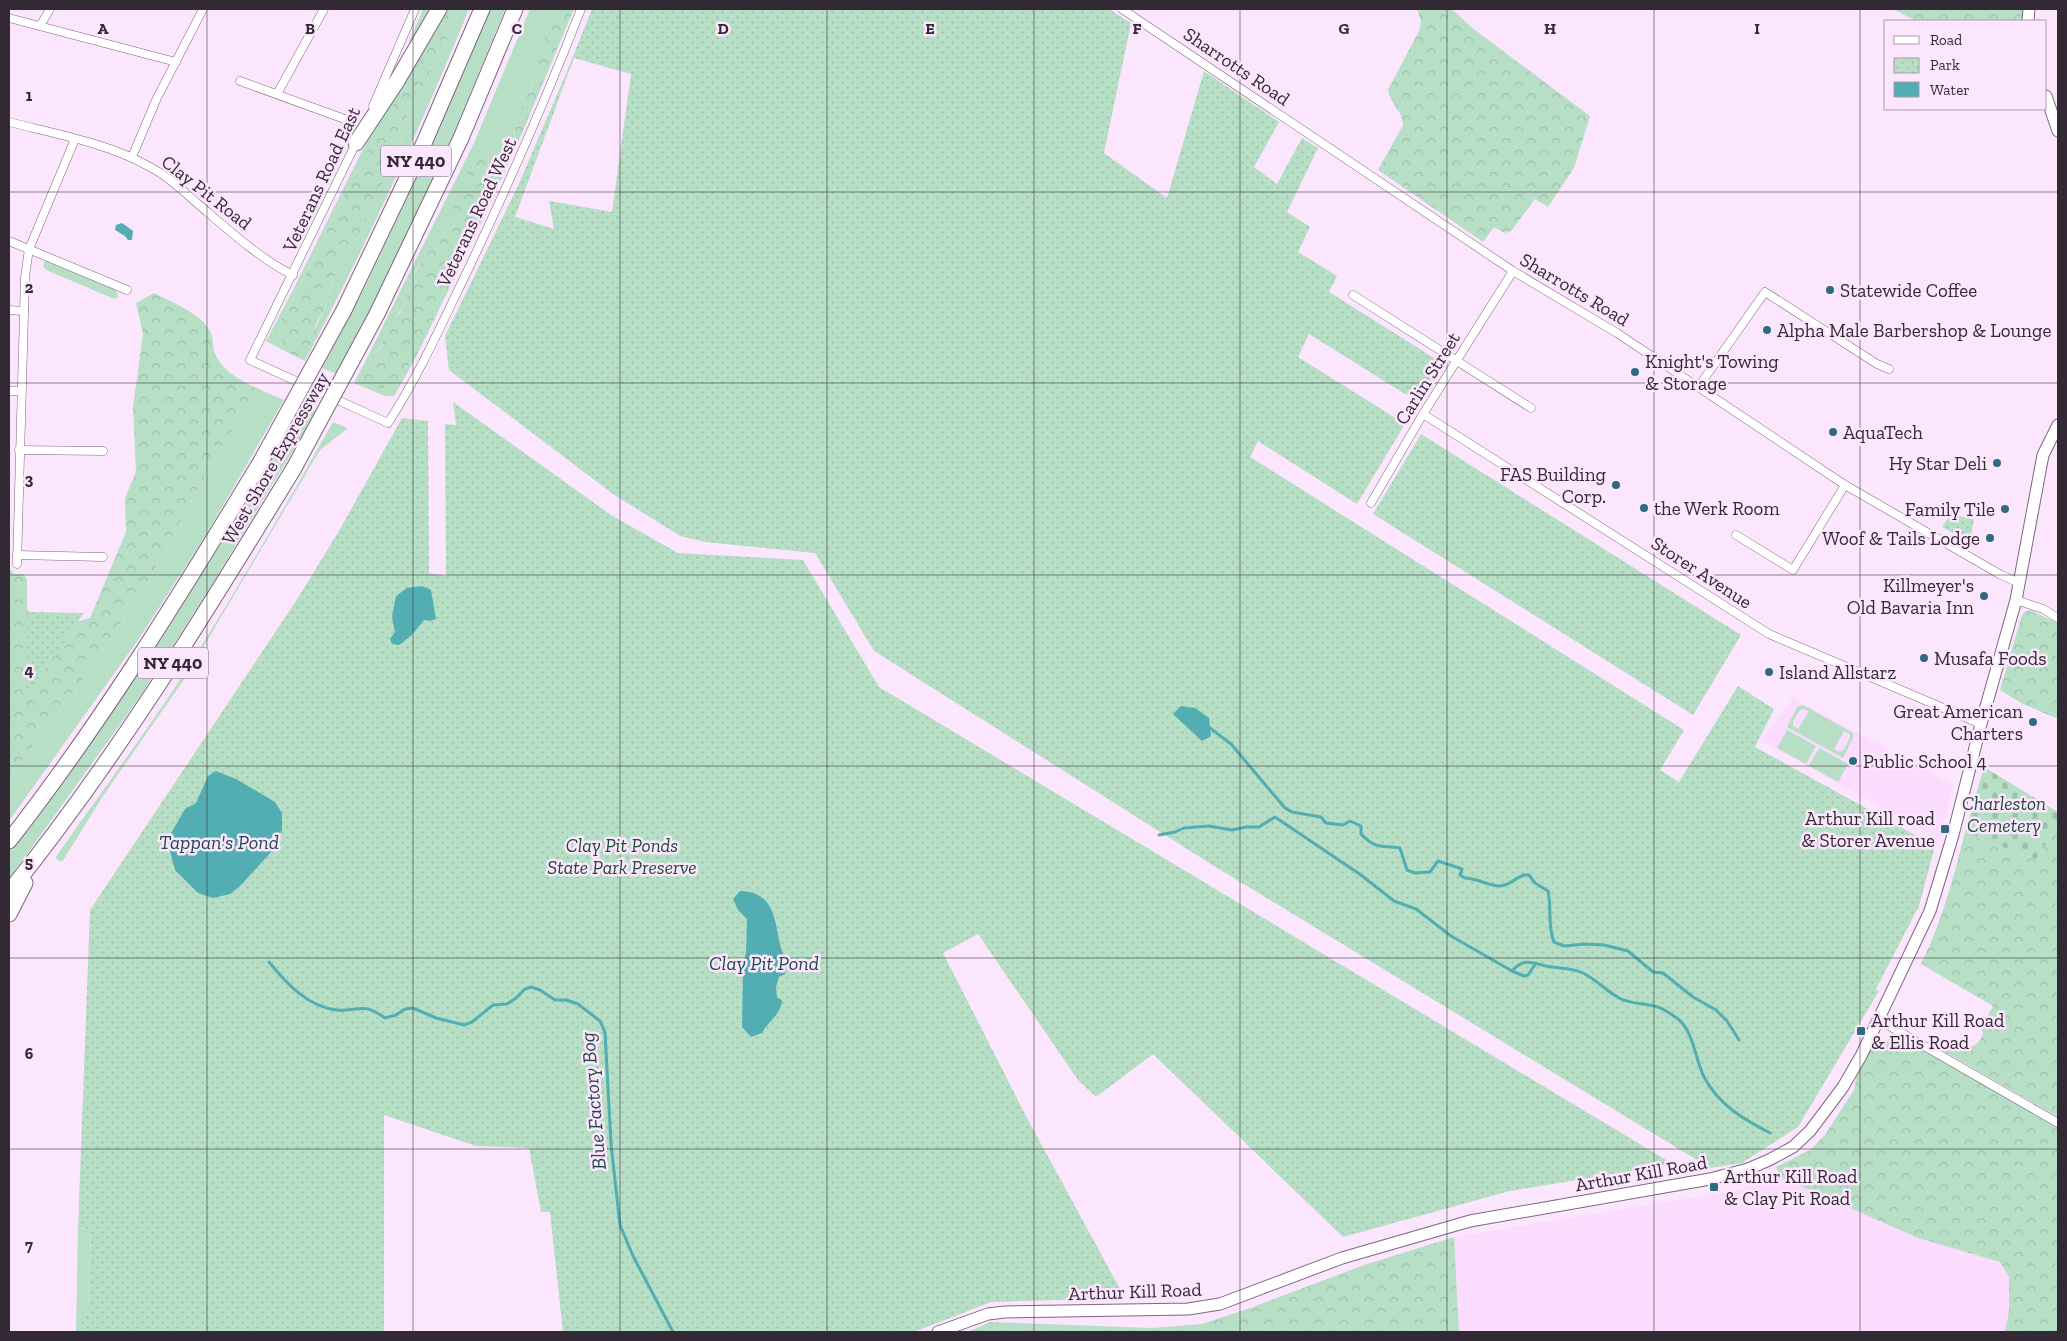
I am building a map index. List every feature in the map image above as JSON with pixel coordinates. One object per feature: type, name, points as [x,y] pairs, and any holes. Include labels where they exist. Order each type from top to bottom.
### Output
[{"type":"highway","points":[[356,144],[397,81],[439,9]]},
{"type":"highway","name":"West Shore Expressway","points":[[9,841],[107,705],[199,564],[260,463],[344,310],[424,143],[482,9]]},
{"type":"highway","name":"West Shore Expressway","points":[[9,892],[113,752],[192,635],[294,468],[377,314],[461,138],[516,9]]},
{"type":"highway","points":[[9,914],[42,850]]},
{"type":"street","points":[[40,26],[50,9]]},
{"type":"street","points":[[132,157],[157,98],[204,9]]},
{"type":"street","points":[[277,94],[324,9]]},
{"type":"street","name":"Veterans Road East","points":[[250,360],[356,144],[415,9]]},
{"type":"street","name":"Veterans Road West","points":[[250,360],[388,423],[414,377],[484,237],[532,130],[582,9]]},
{"type":"street","name":"Sharrotts Road","points":[[1122,9],[1513,271],[1617,333],[1845,486],[2002,575],[2019,582]]},
{"type":"street","points":[[9,18],[176,62]]},
{"type":"street","points":[[240,80],[350,121]]},
{"type":"street","points":[[2047,99],[2058,131]]},
{"type":"street","name":"Clay Pit Road","points":[[9,122],[75,139],[132,157],[151,167],[175,184],[215,219],[260,254],[293,275]]},
{"type":"street","points":[[75,139],[29,249],[24,277],[19,450],[15,470],[17,560],[103,558]]},
{"type":"street","points":[[9,241],[127,290]]},
{"type":"street","name":"Carlin Street","points":[[1371,503],[1423,414],[1513,271]]},
{"type":"street","points":[[1698,386],[1765,292],[1877,364],[1889,369]]},
{"type":"street","points":[[1353,295],[1531,408]]},
{"type":"street","points":[[9,310],[24,311]]},
{"type":"street","points":[[9,391],[20,391]]},
{"type":"street","name":"Storer Avenue","points":[[1423,414],[1768,634],[1981,724]]},
{"type":"street","name":"Arthur Kill Road","points":[[938,1332],[980,1317],[1005,1312],[1188,1309],[1220,1304],[1342,1258],[1470,1221],[1710,1179],[1748,1169],[1793,1147],[1810,1131],[1843,1087],[1879,1020],[1930,911],[1953,835],[1981,724],[2016,600],[2043,455],[2058,424]]},
{"type":"street","points":[[19,450],[103,451]]},
{"type":"street","points":[[1736,535],[1793,570],[1845,486]]},
{"type":"street","points":[[2016,600],[2043,609],[2058,618]]},
{"type":"street","points":[[1879,1020],[2058,1123]]},
{"type":"shaded area","name":"Public School 4","points":[[1793,698],[1953,785],[1940,839],[1761,741]]},
{"type":"shaded area","points":[[1780,1177],[1918,1238],[2000,1262],[2009,1277],[2009,1311],[2005,1332],[1459,1332],[1454,1237],[1744,1189]]},
{"type":"green space","points":[[423,9],[433,9],[413,44],[409,42]]},
{"type":"green space","points":[[444,9],[448,9],[354,175],[328,226],[325,237],[279,325],[282,346],[285,351],[266,341],[363,149]]},
{"type":"green space","points":[[448,9],[461,9],[445,45],[434,62],[425,88],[408,110],[395,164],[377,193],[358,239],[352,249],[342,258],[324,310],[316,324],[315,329],[319,334],[305,361],[285,351],[282,346],[279,325],[325,237],[328,226],[365,154]]},
{"type":"green space","points":[[461,9],[469,9],[434,92],[379,214],[319,334],[315,329],[324,310],[342,258],[352,249],[358,239],[377,193],[395,164],[408,110],[425,88],[434,62],[445,45]]},
{"type":"green space","points":[[490,9],[505,9],[449,146],[387,276],[337,374],[322,368],[363,291],[418,175]]},
{"type":"green space","points":[[530,9],[552,9],[534,78],[515,127],[514,142],[520,138],[484,217],[489,168],[488,150],[485,145],[481,145],[443,236],[425,256],[413,276],[416,281],[407,294],[404,308],[399,312],[384,336],[381,346],[375,354],[367,358],[474,143]]},
{"type":"green space","points":[[552,9],[574,9],[520,138],[515,143],[514,135],[517,118],[531,88]]},
{"type":"green space","points":[[592,9],[1109,9],[1131,23],[1104,153],[1167,198],[1204,71],[1279,122],[1254,167],[1277,184],[1302,138],[1318,148],[1287,212],[1310,227],[1298,252],[1337,276],[1329,292],[1442,363],[1418,402],[1309,334],[1298,357],[1405,424],[1357,504],[1258,441],[1250,457],[1684,730],[1660,770],[1679,782],[1738,686],[1774,709],[1755,747],[1935,846],[1919,906],[1876,989],[1879,991],[1798,1127],[1742,1163],[1710,1168],[1214,866],[874,651],[815,553],[705,542],[680,536],[613,494],[449,370],[445,336],[517,188]],"holes":[[[574,58],[631,74],[612,212],[549,201],[554,229],[515,217]]]},
{"type":"green space","points":[[1417,9],[1452,9],[1471,27],[1590,116],[1574,168],[1548,207],[1535,199],[1511,231],[1504,233],[1494,227],[1483,242],[1378,170],[1403,125],[1401,116],[1388,90],[1419,31],[1421,21]]},
{"type":"green space","points":[[1893,9],[2023,9],[2023,20],[1914,20]]},
{"type":"green space","points":[[481,145],[485,145],[488,150],[489,168],[484,217],[414,361],[406,367],[398,384],[379,389],[354,383],[367,358],[375,354],[381,347],[384,336],[393,320],[404,308],[407,294],[416,281],[413,277],[425,256],[443,236],[463,180]]},
{"type":"green space","points":[[45,261],[49,261],[116,290],[118,296],[115,299],[112,298],[46,270],[43,266]]},
{"type":"green space","points":[[154,293],[199,318],[210,331],[215,354],[223,367],[249,385],[263,391],[226,438],[141,594],[72,694],[9,779],[9,569],[15,574],[24,574],[27,580],[27,609],[34,616],[73,623],[90,618],[126,532],[125,498],[136,472],[133,407],[143,334],[136,303]]},
{"type":"green space","points":[[414,361],[394,396],[385,396],[354,383],[379,389],[403,374],[406,367]]},
{"type":"green space","points":[[263,391],[284,400],[203,540],[138,640],[9,821],[9,779],[72,694],[141,594],[226,438]]},
{"type":"green space","name":"Clay Pit Ponds State Park Preserve","points":[[453,402],[611,515],[678,553],[803,560],[879,687],[1673,1164],[1510,1191],[1343,1237],[1153,1054],[1096,1097],[1078,1080],[978,934],[943,953],[1027,1118],[1125,1298],[991,1302],[914,1332],[563,1332],[550,1212],[541,1212],[529,1148],[476,1146],[384,1115],[384,1332],[79,1332],[79,1317],[88,1309],[91,1230],[78,1228],[90,910],[296,601],[339,531],[402,418],[428,421],[429,573],[446,576],[445,424],[456,425]]},
{"type":"green space","points":[[303,406],[317,411],[206,594],[139,698],[9,879],[9,852],[97,733],[151,653],[241,512],[280,442]]},
{"type":"green space","points":[[333,422],[348,428],[320,450],[185,678],[103,796],[62,862],[55,858],[187,669],[262,546]]},
{"type":"green space","points":[[1421,434],[1741,635],[1693,715],[1373,514]]},
{"type":"green space","points":[[1951,514],[1974,519],[1970,542],[1942,527]]},
{"type":"green space","points":[[2029,610],[2058,623],[2058,719],[2021,703],[2000,690],[2021,618],[2024,612]]},
{"type":"green space","points":[[28,612],[84,613],[26,696]]},
{"type":"green space","points":[[1803,705],[1853,733],[1853,738],[1843,758],[1787,727],[1797,707]],"holes":[[[1800,710],[1809,711],[1798,729],[1793,726],[1793,721]],[[1844,731],[1850,734],[1850,737],[1844,750],[1839,752],[1834,749]]]},
{"type":"green space","points":[[1787,730],[1816,746],[1806,764],[1777,748]]},
{"type":"green space","points":[[1819,748],[1848,764],[1838,782],[1809,766]]},
{"type":"green space","name":"Charleston Cemetery","points":[[1984,767],[2058,812],[2058,823],[2036,860],[1965,832]]},
{"type":"green space","points":[[2058,823],[2058,1117],[1938,1048],[1970,1047],[1975,1045],[1983,1034],[1981,1028],[1993,1006],[1921,964],[1952,883],[1965,832],[2036,860]]},
{"type":"green space","points":[[1879,1041],[1910,1044],[1936,1055],[2058,1125],[2058,1332],[2005,1332],[2009,1311],[2009,1277],[2000,1262],[1918,1238],[1780,1177],[1776,1167],[1810,1150],[1825,1135],[1855,1088],[1857,1076],[1863,1063]]},
{"type":"green space","points":[[78,1228],[91,1230],[88,1309],[79,1317],[79,1332],[76,1332]]},
{"type":"green space","points":[[1454,1237],[1459,1332],[967,1332],[990,1322],[1153,1328],[1202,1324],[1364,1265]]},
{"type":"water","points":[[122,223],[133,231],[132,240],[128,240],[115,230],[116,225]]},
{"type":"water","points":[[422,586],[431,590],[436,619],[424,620],[412,635],[399,645],[392,644],[390,639],[395,632],[392,617],[396,596],[407,588]]},
{"type":"water","points":[[1181,706],[1195,708],[1209,718],[1211,736],[1202,741],[1173,714]]},
{"type":"water","name":"Tappan's Pond","points":[[216,771],[236,779],[275,802],[282,813],[282,830],[271,852],[240,886],[230,894],[213,898],[198,893],[175,870],[167,840],[185,809],[196,803],[208,776]]},
{"type":"water","name":"Clay Pit Pond","points":[[740,891],[752,893],[767,902],[774,918],[786,964],[785,974],[779,977],[776,987],[777,998],[782,1000],[779,1010],[762,1033],[751,1037],[742,1027],[743,968],[746,952],[747,919],[738,910],[733,899]]},
{"type":"waterway","points":[[1210,728],[1231,744],[1285,808],[1292,812],[1321,817],[1326,823],[1343,825],[1350,821],[1361,826],[1361,834],[1371,843],[1379,846],[1400,848],[1407,870],[1415,873],[1430,872],[1438,861],[1462,869],[1460,875],[1465,878],[1500,886],[1522,876],[1529,875],[1535,883],[1548,891],[1554,942],[1564,946],[1604,945],[1628,951],[1653,972],[1663,973],[1693,997],[1716,1010],[1727,1021],[1739,1040]]},
{"type":"waterway","points":[[1159,835],[1184,828],[1209,826],[1232,830],[1259,827],[1275,817],[1361,875],[1394,901],[1416,909],[1451,936],[1512,971],[1520,964],[1528,962],[1574,970],[1588,976],[1621,999],[1663,1009],[1678,1019],[1688,1031],[1704,1077],[1717,1096],[1741,1117],[1770,1133]]},
{"type":"waterway","name":"Blue Factory Bog","points":[[269,962],[291,986],[307,999],[326,1008],[337,1010],[361,1008],[371,1010],[385,1018],[396,1015],[405,1009],[413,1008],[436,1018],[464,1025],[472,1022],[493,1005],[507,1004],[525,989],[531,987],[540,990],[555,1000],[566,1000],[578,1004],[600,1021],[605,1032],[611,1144],[620,1225],[633,1256],[673,1332]]},
{"type":"waterway","points":[[1512,971],[1524,976],[1528,975],[1536,963]]},
{"type":"place","name":"Statewide Coffee","points":[[1830,290]]},
{"type":"place","name":"Alpha Male Barbershop & Lounge","points":[[1767,330]]},
{"type":"place","name":"Knight's Towing & Storage","points":[[1635,372]]},
{"type":"place","name":"AquaTech","points":[[1833,432]]},
{"type":"place","name":"Hy Star Deli","points":[[1997,463]]},
{"type":"place","name":"FAS Building Corp.","points":[[1616,485]]},
{"type":"place","name":"the Werk Room","points":[[1644,508]]},
{"type":"place","name":"Family Tile","points":[[2005,509]]},
{"type":"place","name":"Woof & Tails Lodge","points":[[1990,538]]},
{"type":"place","name":"Killmeyer's Old Bavaria Inn","points":[[1984,596]]},
{"type":"place","name":"Musafa Foods","points":[[1924,658]]},
{"type":"place","name":"Island Allstarz","points":[[1769,672]]},
{"type":"place","name":"Great American Charters","points":[[2033,722]]},
{"type":"place","name":"Public School 4","points":[[1853,761]]},
{"type":"place","name":"Arthur Kill road & Storer Avenue","points":[[1945,829]]},
{"type":"place","name":"Arthur Kill Road & Ellis Road","points":[[1861,1031]]},
{"type":"place","name":"Arthur Kill Road & Clay Pit Road","points":[[1714,1187]]}]
